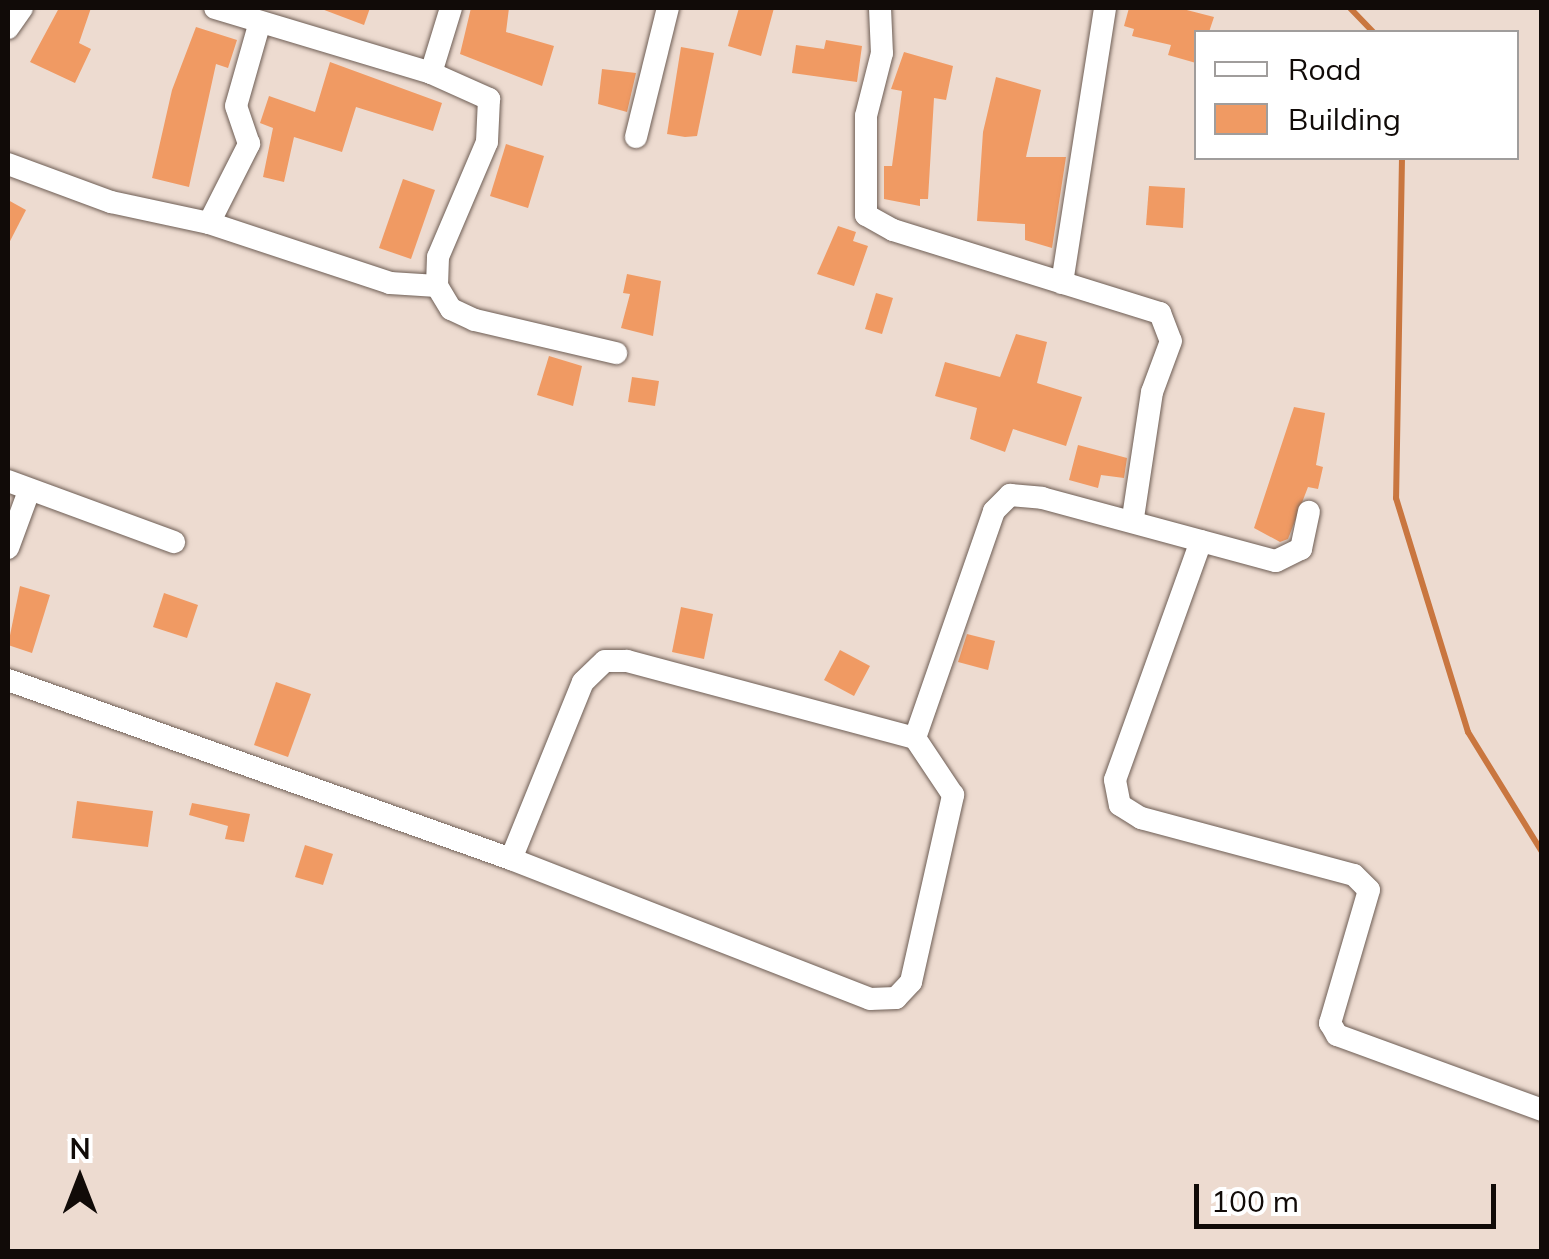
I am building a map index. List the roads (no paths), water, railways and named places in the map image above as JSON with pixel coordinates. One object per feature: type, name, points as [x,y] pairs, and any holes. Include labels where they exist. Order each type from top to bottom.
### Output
[{"type":"street","points":[[8,28],[22,8]]},
{"type":"street","points":[[215,8],[431,73],[489,98],[492,123],[438,256],[437,286],[451,309],[476,320],[616,353]]},
{"type":"street","points":[[431,73],[451,8]]},
{"type":"street","points":[[636,137],[668,8]]},
{"type":"street","points":[[880,8],[882,53],[866,116],[866,216],[1160,313],[1171,341],[1152,392],[1133,518]]},
{"type":"street","points":[[1062,283],[1105,8]]},
{"type":"street","points":[[209,223],[249,144],[236,106],[260,22]]},
{"type":"street","points":[[8,164],[111,202],[209,223],[390,283],[437,286]]},
{"type":"street","points":[[8,548],[18,486],[174,542]]},
{"type":"street","points":[[915,738],[994,510],[1010,495],[1133,518],[1276,561],[1301,549],[1309,512]]},
{"type":"street","points":[[1201,541],[1115,780],[1120,805],[1141,818],[1354,874],[1369,890],[1330,1023],[1337,1036],[1542,1110]]},
{"type":"street","points":[[8,680],[511,859],[870,999],[896,998],[911,982],[953,796],[915,738],[628,660],[605,661],[584,682],[511,859]]},
{"type":"waterway","points":[[1350,8],[1371,30]]},
{"type":"waterway","points":[[1402,160],[1396,498],[1468,732],[1542,852]]}]
